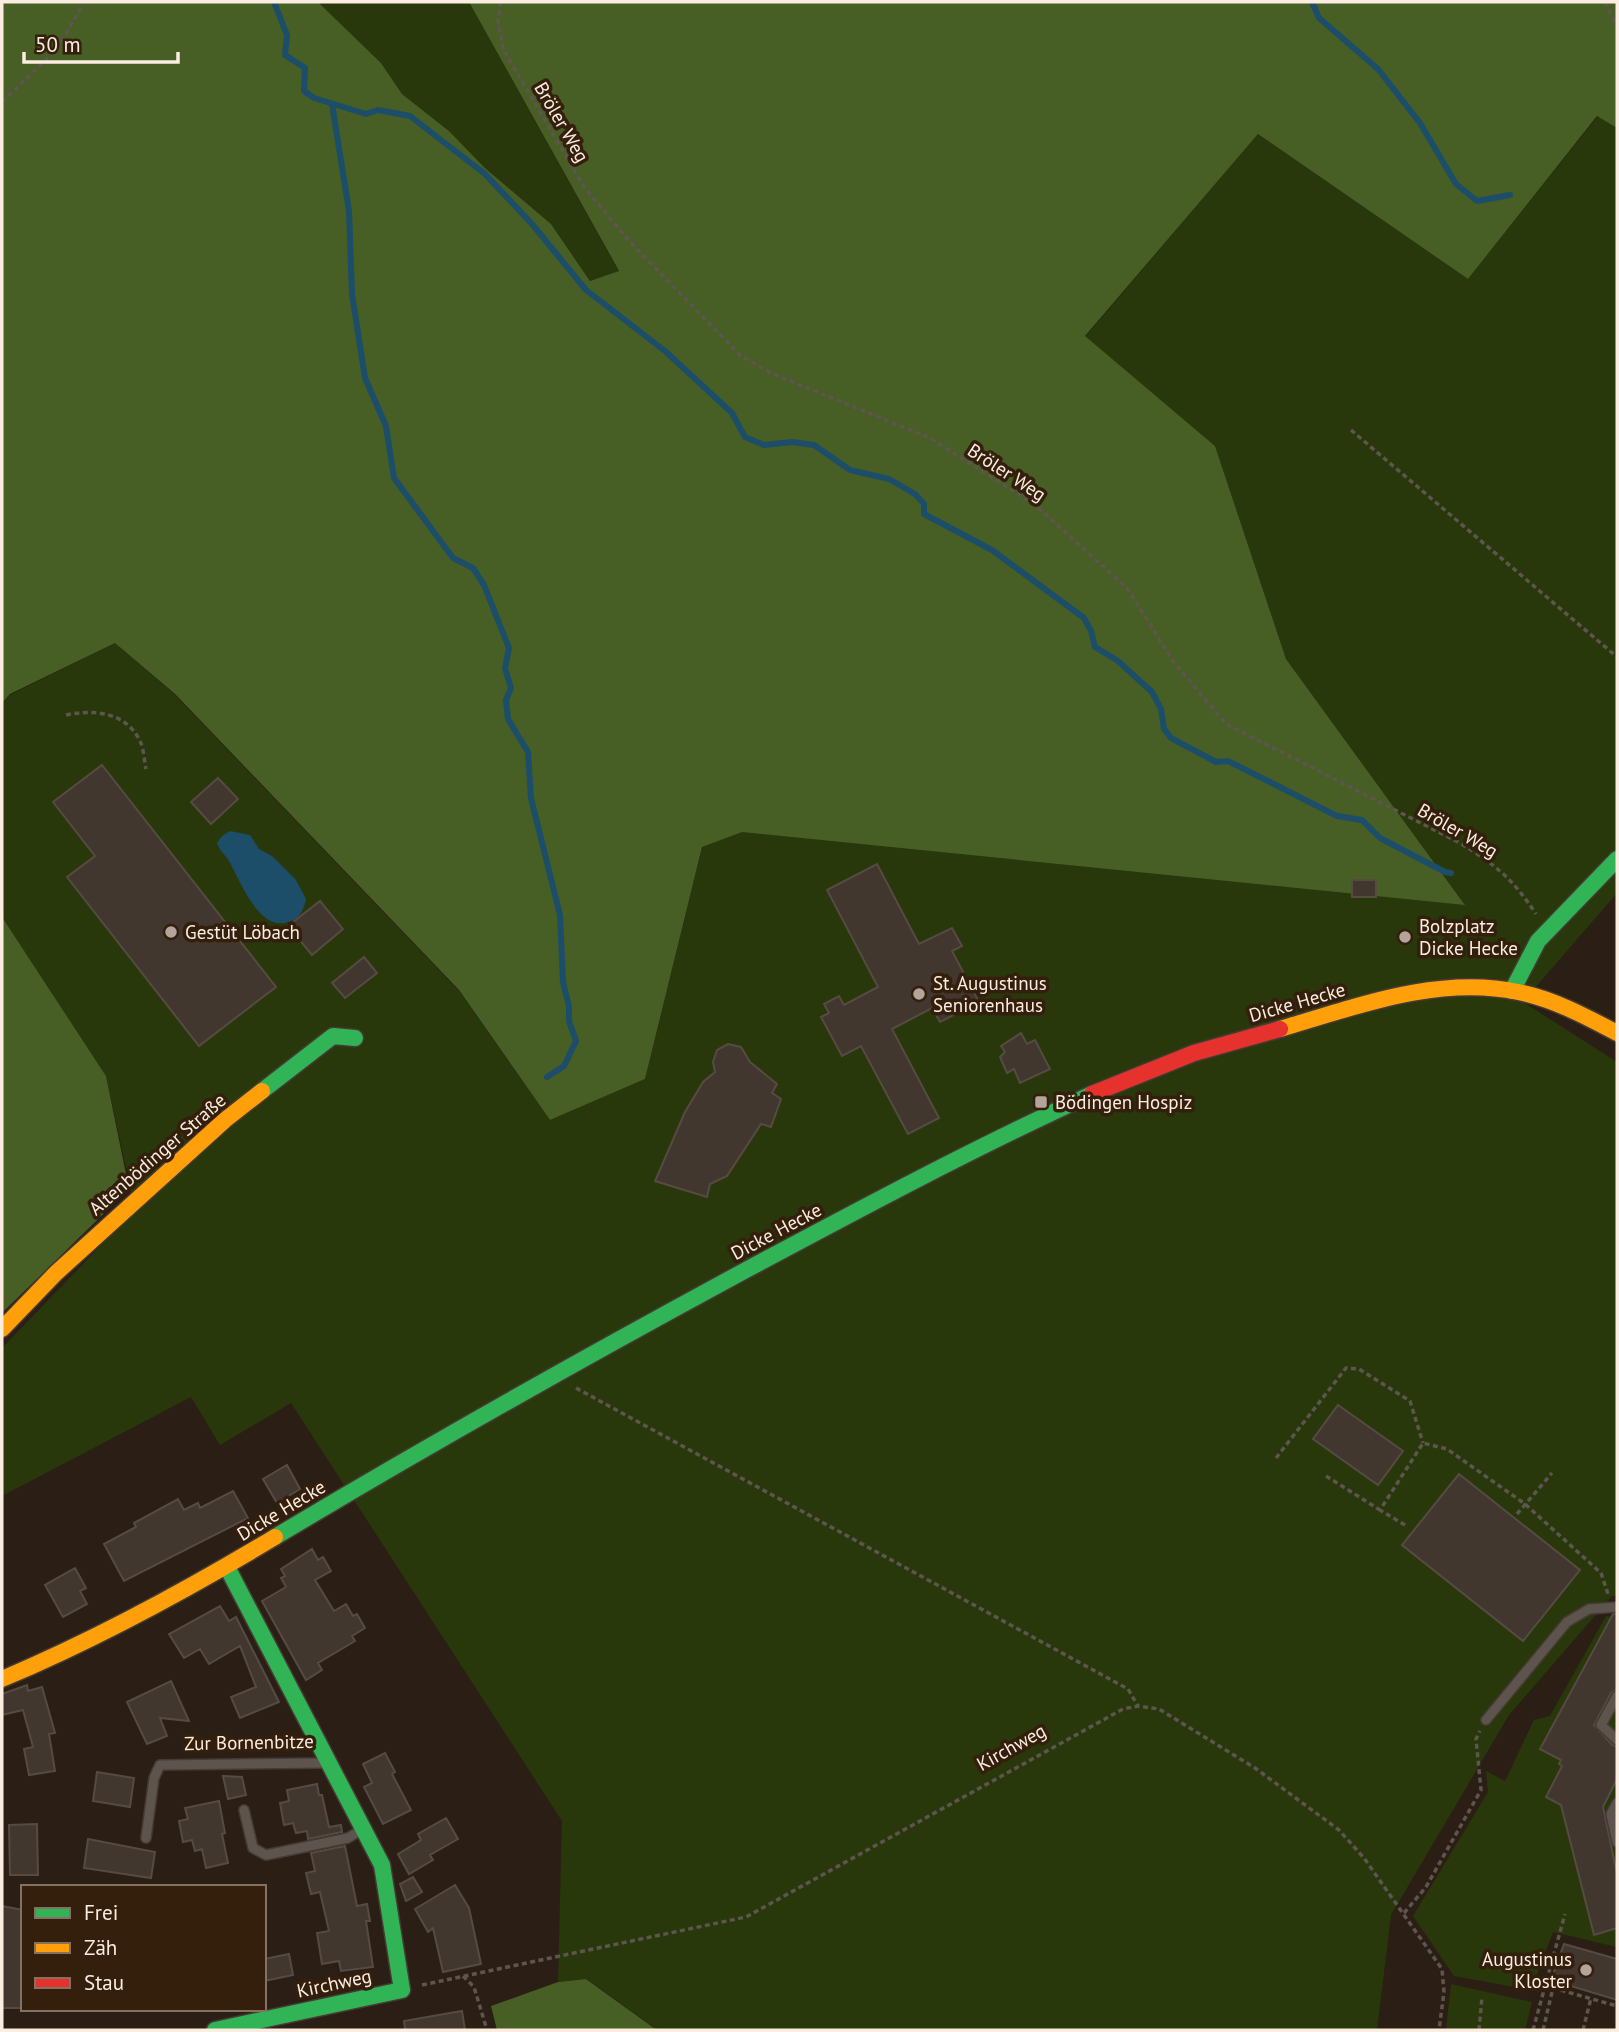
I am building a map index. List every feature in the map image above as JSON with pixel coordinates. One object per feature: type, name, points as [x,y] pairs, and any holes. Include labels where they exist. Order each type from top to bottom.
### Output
[{"type":"street","points":[[1512,990],[1538,941],[1617,859]]},
{"type":"street","name":"Dicke Hecke","points":[[2,1679],[43,1663],[121,1625],[227,1567],[549,1376],[687,1301],[967,1155],[1140,1074],[1197,1052],[1387,999],[1445,989],[1482,987],[1512,990],[1543,998],[1582,1014],[1617,1033]]},
{"type":"street","name":"Altenbödinger Straße","points":[[2,1329],[56,1273],[225,1120],[333,1036],[355,1038]]},
{"type":"street","name":"Zur Bornenbitze","points":[[227,1567],[382,1865],[402,1990]]},
{"type":"street","name":"Kirchweg","points":[[215,2030],[402,1990]]},
{"type":"lane","points":[[1486,1720],[1567,1622],[1589,1609],[1615,1606]]},
{"type":"lane","points":[[1617,1696],[1601,1725],[1617,1740]]},
{"type":"lane","name":"Zur Bornenbitze","points":[[146,1838],[154,1778],[160,1765],[330,1763]]},
{"type":"lane","points":[[1617,1803],[1611,1815],[1617,1842]]},
{"type":"lane","points":[[244,1810],[253,1847],[266,1855],[348,1838],[363,1829]]},
{"type":"path","points":[[2,102],[58,48],[84,2]]},
{"type":"path","name":"Bröler Weg","points":[[501,2],[498,20],[503,49],[584,187],[630,242],[740,355],[773,374],[930,438],[1035,505],[1127,589],[1173,661],[1226,724],[1461,843],[1491,862],[1516,885],[1536,915],[1538,941]]},
{"type":"path","points":[[1605,2],[1617,26]]},
{"type":"path","points":[[1351,430],[1617,657]]},
{"type":"path","points":[[66,715],[97,712],[129,723],[141,743],[146,769]]},
{"type":"path","points":[[1276,1458],[1346,1368],[1359,1369],[1410,1401],[1423,1443],[1380,1510]]},
{"type":"path","points":[[549,1376],[572,1385],[1128,1689],[1138,1706],[1159,1709],[1255,1768],[1339,1830],[1364,1858],[1403,1913],[1441,1969],[1444,1992],[1439,2030]]},
{"type":"path","points":[[1423,1443],[1447,1449],[1525,1504],[1601,1573],[1615,1606]]},
{"type":"path","points":[[1517,1514],[1552,1473]]},
{"type":"path","points":[[1326,1476],[1405,1525]]},
{"type":"path","name":"Kirchweg","points":[[402,1990],[746,1917],[1122,1709],[1138,1706]]},
{"type":"path","points":[[1403,1913],[1426,1887],[1481,1790],[1476,1739],[1486,1720]]},
{"type":"path","points":[[1533,2030],[1564,1914]]},
{"type":"path","points":[[462,1976],[474,1987],[487,2030]]},
{"type":"path","points":[[1545,1986],[1617,2006]]},
{"type":"path","points":[[1544,2030],[1553,1988]]},
{"type":"path","points":[[1479,2030],[1482,1997]]},
{"type":"path","points":[[1583,2030],[1591,1998]]},
{"type":"green space","points":[[2,2],[318,2],[381,63],[402,94],[449,131],[485,168],[551,224],[590,281],[619,271],[469,2],[1617,2],[1617,128],[1597,116],[1468,279],[1258,134],[1085,336],[1215,446],[1286,659],[1465,905],[742,832],[702,847],[645,1079],[550,1120],[459,990],[175,694],[115,643],[10,694],[2,703]]},
{"type":"green space","points":[[318,2],[469,2],[619,272],[590,281],[551,224],[485,168],[449,131],[402,94],[381,63]]},
{"type":"green space","points":[[1598,116],[1617,128],[1617,893],[1523,1002],[1617,1062],[1617,1596],[1612,1596],[1509,1715],[1391,1915],[1377,2030],[665,2030],[655,2028],[587,1979],[558,1982],[562,1821],[291,1403],[220,1445],[191,1397],[2,1496],[2,1348],[135,1210],[106,1076],[2,917],[2,703],[10,695],[115,643],[174,694],[459,991],[550,1120],[645,1079],[702,847],[742,831],[1464,903],[1286,659],[1215,446],[1085,337],[1258,134],[1468,279]]},
{"type":"green space","points":[[2,917],[106,1076],[129,1189],[2,1313]]},
{"type":"green space","points":[[1606,1616],[1617,1617],[1617,1947],[1553,1932],[1531,1990],[1454,1976],[1413,1916],[1488,1792],[1486,1771],[1505,1781],[1534,1720],[1550,1716]]},
{"type":"green space","points":[[586,1979],[654,2028],[665,2030],[497,2030],[491,2006],[558,1982]]},
{"type":"green space","points":[[1451,1984],[1532,2002],[1525,2030],[1446,2030]]},
{"type":"water","points":[[230,831],[250,835],[259,849],[272,856],[296,880],[306,899],[297,917],[280,923],[261,914],[253,904],[217,843]]},
{"type":"building","name":"Gestüt Löbach","points":[[102,765],[276,987],[199,1046],[67,877],[95,856],[53,802]]},
{"type":"building","points":[[218,778],[238,799],[211,824],[191,802]]},
{"type":"building","name":"St. Augustinus Seniorenhaus","points":[[877,864],[919,944],[952,928],[962,946],[952,951],[979,1002],[940,1022],[932,1008],[892,1029],[939,1118],[908,1134],[861,1046],[842,1056],[821,1017],[829,1013],[824,1004],[839,996],[844,1005],[878,987],[827,890]]},
{"type":"building","points":[[1352,880],[1376,880],[1376,897],[1352,897]]},
{"type":"building","points":[[320,901],[343,929],[312,955],[288,926]]},
{"type":"building","points":[[364,957],[377,973],[345,998],[332,983]]},
{"type":"building","points":[[1021,1033],[1027,1044],[1035,1040],[1050,1069],[1020,1083],[1014,1069],[1007,1073],[1000,1057],[1005,1052],[1001,1046]]},
{"type":"building","points":[[728,1044],[741,1047],[750,1062],[777,1084],[772,1093],[781,1099],[771,1127],[761,1124],[727,1176],[710,1184],[707,1197],[655,1181],[685,1112],[703,1082],[715,1072],[713,1062],[717,1050]]},
{"type":"building","points":[[1338,1405],[1403,1451],[1378,1485],[1313,1439]]},
{"type":"building","points":[[287,1465],[300,1489],[277,1503],[263,1479]]},
{"type":"building","points":[[1459,1474],[1580,1570],[1523,1641],[1402,1545]]},
{"type":"building","points":[[233,1491],[248,1518],[124,1581],[104,1544],[136,1527],[134,1523],[178,1499],[184,1510],[198,1503],[200,1508]]},
{"type":"building","points":[[312,1549],[318,1560],[323,1557],[331,1571],[315,1580],[334,1611],[346,1604],[353,1616],[357,1614],[365,1628],[352,1636],[355,1641],[318,1663],[322,1670],[306,1680],[262,1601],[286,1587],[281,1578],[285,1576],[281,1569]]},
{"type":"building","points":[[75,1568],[86,1588],[80,1591],[87,1604],[63,1617],[45,1585]]},
{"type":"building","points":[[220,1606],[229,1621],[236,1617],[279,1702],[240,1718],[231,1697],[256,1687],[240,1646],[209,1664],[200,1649],[184,1658],[169,1634]]},
{"type":"building","points":[[1613,1614],[1617,1614],[1617,1689],[1611,1693],[1594,1725],[1617,1747],[1617,1779],[1603,1807],[1617,1874],[1617,1928],[1594,1935],[1561,1805],[1546,1797],[1562,1766],[1559,1764],[1561,1760],[1540,1749]]},
{"type":"building","points":[[171,1681],[189,1721],[160,1718],[167,1736],[147,1744],[127,1702]]},
{"type":"building","points":[[27,1685],[28,1691],[42,1687],[55,1733],[49,1734],[55,1771],[29,1775],[24,1749],[33,1747],[23,1710],[2,1715],[2,1694]]},
{"type":"building","points":[[385,1753],[395,1772],[392,1774],[411,1810],[383,1824],[364,1787],[372,1783],[363,1764]]},
{"type":"building","points":[[97,1772],[134,1778],[130,1807],[93,1801]]},
{"type":"building","points":[[223,1776],[242,1777],[246,1795],[228,1799]]},
{"type":"building","points":[[317,1784],[329,1827],[341,1825],[342,1832],[308,1839],[307,1831],[296,1833],[293,1823],[284,1825],[280,1803],[289,1801],[287,1790]]},
{"type":"building","points":[[219,1801],[228,1863],[206,1868],[202,1849],[195,1851],[192,1840],[183,1842],[179,1821],[188,1819],[185,1808]]},
{"type":"building","points":[[446,1818],[458,1839],[430,1855],[433,1860],[409,1874],[398,1854],[421,1840],[418,1834]]},
{"type":"building","points":[[37,1824],[38,1875],[10,1875],[9,1825]]},
{"type":"building","points":[[88,1839],[155,1852],[151,1878],[84,1868]]},
{"type":"building","points":[[345,1846],[357,1906],[367,1904],[370,1921],[366,1921],[373,1967],[341,1971],[339,1961],[322,1964],[317,1933],[329,1931],[320,1892],[311,1894],[306,1873],[315,1871],[311,1853]]},
{"type":"building","points":[[413,1877],[422,1892],[406,1901],[400,1884]]},
{"type":"building","points":[[455,1885],[469,1908],[481,1964],[443,1972],[433,1928],[428,1932],[415,1909]]},
{"type":"building","points":[[2,1906],[21,1910],[21,2008],[2,2008]]},
{"type":"building","name":"Augustinus Kloster","points":[[1564,1944],[1617,1959],[1617,2000],[1551,1980]]},
{"type":"building","points":[[289,1954],[293,1975],[266,1981],[266,1959]]},
{"type":"building","points":[[462,2011],[465,2030],[405,2030],[404,2021]]},
{"type":"waterway","points":[[274,2],[287,35],[285,55],[305,68],[304,91],[314,98],[366,114],[378,110],[410,116],[485,174],[532,224],[586,290],[665,351],[732,413],[745,437],[764,445],[792,442],[814,445],[850,470],[889,479],[915,494],[924,504],[924,514],[992,550],[1084,618],[1095,647],[1118,661],[1152,692],[1161,709],[1164,729],[1171,738],[1216,762],[1228,761],[1337,816],[1362,820],[1380,838],[1451,873]]},
{"type":"waterway","points":[[1312,2],[1319,18],[1378,69],[1420,123],[1456,184],[1477,201],[1510,195]]},
{"type":"waterway","points":[[332,104],[349,211],[352,294],[365,378],[386,426],[394,478],[453,558],[473,568],[484,585],[509,648],[505,668],[511,688],[506,700],[508,719],[528,752],[531,798],[560,915],[563,982],[569,1006],[569,1021],[576,1041],[564,1066],[547,1077]]},
{"type":"traffic: fast","points":[[1512,991],[1538,941],[1617,859]]},
{"type":"traffic: fast","points":[[262,1091],[333,1036],[355,1038]]},
{"type":"traffic: fast","points":[[275,1537],[509,1401],[746,1270],[961,1157],[1092,1094]]},
{"type":"traffic: fast","points":[[215,2030],[402,1990],[382,1865],[227,1567]]},
{"type":"traffic: slow","points":[[1280,1029],[1367,1003],[1427,990],[1488,988],[1544,999],[1617,1033]]},
{"type":"traffic: slow","points":[[2,1329],[56,1273],[225,1120],[262,1091]]},
{"type":"traffic: slow","points":[[2,1679],[141,1613],[275,1537]]},
{"type":"traffic: jam","points":[[1092,1094],[1194,1053],[1280,1029]]},
{"type":"place","name":"Gestüt Löbach","points":[[171,932]]},
{"type":"place","name":"Bolzplatz Dicke Hecke","points":[[1405,937]]},
{"type":"place","name":"St. Augustinus Seniorenhaus","points":[[919,994]]},
{"type":"place","name":"Bödingen Hospiz","points":[[1041,1102]]},
{"type":"place","name":"Augustinus Kloster","points":[[1586,1970]]}]
